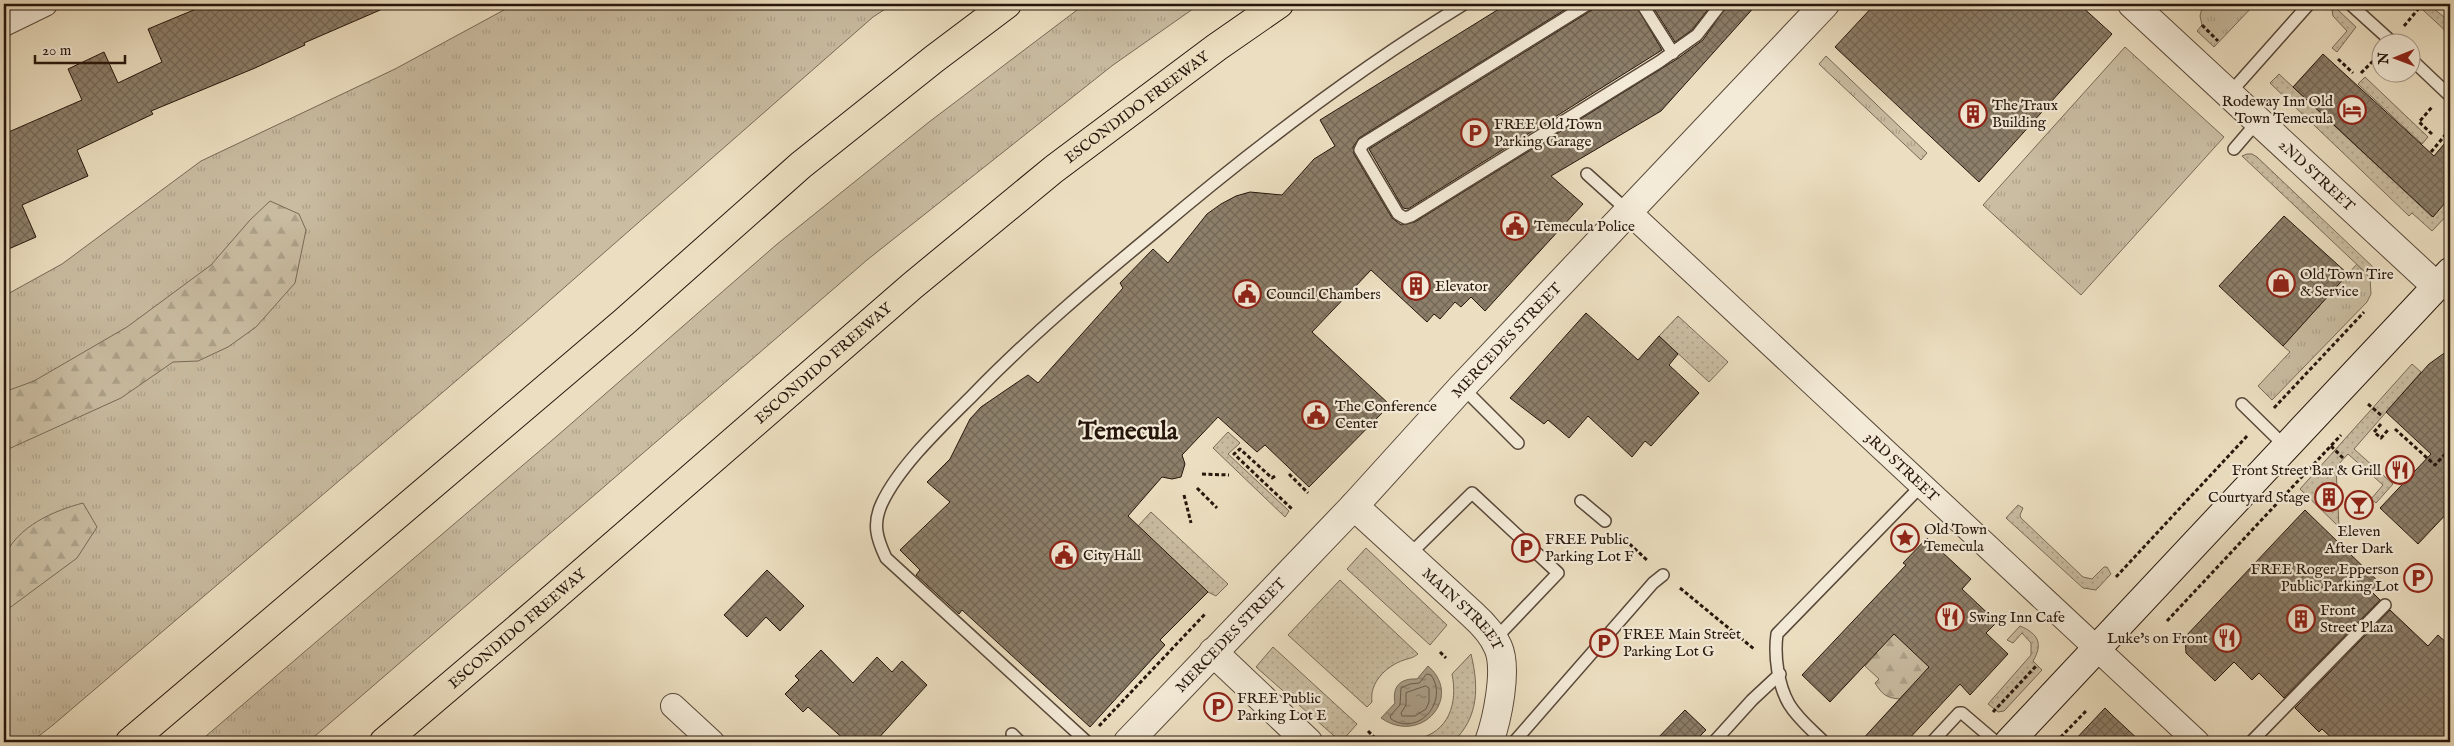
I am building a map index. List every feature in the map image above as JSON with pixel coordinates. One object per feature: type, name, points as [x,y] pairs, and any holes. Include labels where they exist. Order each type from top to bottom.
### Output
[{"type":"highway","points":[[130,742],[624,322],[801,165],[934,58],[1008,4]]},
{"type":"highway","name":"ESCONDIDO FREEWAY","points":[[384,742],[538,611],[912,286],[1046,175],[1217,47],[1279,4]]},
{"type":"street","points":[[4,24],[45,4]]},
{"type":"street","name":"MERCEDES STREET","points":[[1131,741],[1213,652],[1354,506],[1462,387],[1630,212],[1825,4]]},
{"type":"street","name":"2ND STREET","points":[[2132,4],[2258,121],[2443,279]]},
{"type":"street","name":"3RD STREET","points":[[1630,212],[2197,742]]},
{"type":"street","points":[[2009,742],[2443,279]]},
{"type":"street","name":"MAIN STREET","points":[[1354,506],[1478,619],[1499,648],[1502,681],[1497,720],[1489,742]]},
{"type":"street","points":[[1213,652],[1308,742]]},
{"type":"street","points":[[673,706],[712,742]]},
{"type":"lane","points":[[1086,742],[886,558],[875,529],[882,503],[895,481],[928,440],[1015,351],[1232,167],[1336,88],[1464,4]]},
{"type":"lane","points":[[1588,4],[1363,144],[1360,150],[1398,214],[1405,218],[1411,216],[1672,53],[1697,35],[1721,4]]},
{"type":"lane","points":[[1642,4],[1672,53]]},
{"type":"lane","points":[[2229,94],[2309,4]]},
{"type":"lane","points":[[2350,4],[2381,32]]},
{"type":"lane","points":[[2422,69],[2450,96]]},
{"type":"lane","points":[[2234,148],[2258,121]]},
{"type":"lane","points":[[1588,174],[1630,212]]},
{"type":"lane","points":[[1462,387],[1518,443]]},
{"type":"lane","points":[[2242,404],[2286,447]]},
{"type":"lane","points":[[1824,742],[1801,720],[1788,703],[1775,650],[1777,634],[1922,485]]},
{"type":"lane","points":[[1409,555],[1472,493],[1558,573],[1494,640]]},
{"type":"lane","points":[[1581,501],[1604,522]]},
{"type":"lane","points":[[1514,742],[1653,583],[1663,575]]},
{"type":"lane","points":[[2252,742],[2385,605]]},
{"type":"lane","points":[[1714,742],[1752,700],[1780,674]]},
{"type":"lane","points":[[1932,742],[1959,713],[1965,713],[1996,742]]},
{"type":"path","points":[[2338,60],[2354,73]]},
{"type":"path","points":[[2361,73],[2372,62]]},
{"type":"path","points":[[2430,152],[2446,134]]},
{"type":"path","points":[[2116,577],[2364,312]]},
{"type":"path","points":[[2368,404],[2382,416]]},
{"type":"path","points":[[2382,424],[2374,432],[2381,438],[2388,430]]},
{"type":"path","points":[[2395,429],[2434,465],[2448,451],[2450,453]]},
{"type":"path","points":[[2331,446],[2344,459]]},
{"type":"path","points":[[1275,476],[1272,478],[1240,449],[1234,454],[1292,508]]},
{"type":"path","points":[[1202,474],[1228,475]]},
{"type":"path","points":[[1289,474],[1308,493]]},
{"type":"path","points":[[1197,488],[1217,508]]},
{"type":"path","points":[[1184,495],[1190,523]]},
{"type":"path","points":[[1604,522],[1663,575],[1757,652],[1780,674]]},
{"type":"path","points":[[1086,742],[1205,614]]},
{"type":"path","points":[[1440,652],[1446,658]]},
{"type":"path","points":[[1978,725],[2037,665]]},
{"type":"path","points":[[2056,742],[2086,711]]},
{"type":"path","points":[[1368,731],[1374,737]]},
{"type":"path","points":[[1349,742],[1355,737]]},
{"type":"green space","points":[[515,4],[893,4],[873,17],[525,322],[53,725],[31,742],[4,742],[4,296],[62,264],[201,161],[395,69]]},
{"type":"green space","points":[[1085,4],[1200,4],[1113,65],[867,260],[308,742],[199,742],[557,436],[776,245],[929,122]]},
{"type":"green space","points":[[2203,4],[2255,4],[2214,47],[2197,31],[2202,25],[2200,16]]},
{"type":"green space","points":[[2428,4],[2450,22],[2450,35],[2423,10]]},
{"type":"green space","points":[[2337,9],[2356,27],[2337,52],[2332,48],[2347,31],[2333,16],[2332,10]]},
{"type":"green space","points":[[2125,47],[2224,137],[2081,295],[1983,205]]},
{"type":"green space","points":[[1826,56],[1927,153],[1921,160],[1819,64]]},
{"type":"green space","points":[[2279,74],[2432,217],[2450,197],[2450,212],[2432,231],[2412,213],[2409,216],[2270,83]]},
{"type":"green space","points":[[2365,77],[2428,137],[2422,144],[2358,84]]},
{"type":"green space","points":[[2247,154],[2257,157],[2373,267],[2367,274],[2242,156]]},
{"type":"green space","points":[[270,201],[299,214],[306,230],[295,283],[256,327],[228,347],[198,361],[173,362],[121,398],[4,451],[4,392],[34,381],[127,327],[211,265],[250,220]]},
{"type":"green space","points":[[2357,264],[2370,278],[2371,294],[2367,302],[2272,400],[2258,386],[2290,352],[2283,346]]},
{"type":"green space","points":[[1678,316],[1728,362],[1709,382],[1659,336]]},
{"type":"green space","points":[[2412,364],[2421,372],[2354,449],[2393,484],[2376,503],[2371,499],[2383,485],[2348,454],[2336,467],[2339,527],[2300,489]]},
{"type":"green space","points":[[1228,432],[1240,443],[1228,454],[1289,511],[1285,517],[1213,448]]},
{"type":"green space","points":[[83,503],[97,527],[77,558],[4,612],[3,561],[10,546],[27,528],[38,521],[60,510]]},
{"type":"green space","points":[[2018,505],[2023,508],[2020,515],[2021,518],[2083,577],[2092,579],[2104,567],[2107,567],[2111,574],[2096,590],[2083,588],[2006,518]]},
{"type":"green space","points":[[1151,512],[1228,584],[1216,596],[1208,592],[1138,526]]},
{"type":"green space","points":[[1366,548],[1447,625],[1430,645],[1347,569]]},
{"type":"green space","points":[[1340,580],[1418,654],[1391,666],[1380,676],[1373,688],[1372,702],[1367,707],[1288,635]]},
{"type":"green space","points":[[1893,625],[1938,675],[1906,692],[1900,699],[1891,698],[1882,693],[1875,683],[1879,679],[1865,666],[1877,653],[1872,649]]},
{"type":"green space","points":[[2020,626],[2031,632],[2037,640],[2038,649],[2033,661],[2042,670],[2004,711],[1998,712],[1988,704],[2031,655],[2031,643],[2022,633],[2013,643],[2007,640]]},
{"type":"green space","points":[[1273,647],[1357,724],[1341,742],[1256,667]]},
{"type":"green space","points":[[1471,654],[1474,666],[1475,701],[1468,722],[1453,742],[1389,742],[1427,736],[1443,723],[1449,715],[1454,696],[1452,674]]},
{"type":"water","points":[[1428,666],[1438,678],[1441,691],[1439,703],[1433,714],[1423,722],[1410,726],[1396,725],[1381,718],[1395,703],[1394,697],[1398,685],[1406,680],[1417,679]]},
{"type":"building","points":[[208,4],[394,4],[304,43],[305,45],[255,68],[151,111],[153,114],[77,150],[88,176],[22,205],[36,237],[4,251],[4,134],[82,100],[68,69],[104,52],[118,83],[162,62],[148,29]]},
{"type":"building","points":[[1507,4],[1574,4],[1359,138],[1353,147],[1354,154],[1392,218],[1401,225],[1415,222],[1677,59],[1703,40],[1728,4],[1757,4],[1661,111],[1551,176],[1583,204],[1485,311],[1471,297],[1461,307],[1455,302],[1440,319],[1434,314],[1427,322],[1371,270],[1312,332],[1390,405],[1309,487],[1265,445],[1257,452],[1218,417],[1182,455],[1185,464],[1181,477],[1172,479],[1162,477],[1128,516],[1208,592],[1160,640],[1165,645],[1090,727],[962,610],[959,614],[916,575],[920,570],[900,550],[950,502],[927,482],[950,459],[970,419],[981,407],[1028,375],[1038,383],[1123,288],[1120,283],[1153,249],[1168,263],[1207,214],[1221,204],[1236,196],[1250,192],[1282,195],[1314,159],[1335,146],[1320,120]]},
{"type":"building","points":[[1595,4],[1635,4],[1662,50],[1408,209],[1403,208],[1369,149],[1592,10]]},
{"type":"building","points":[[1651,4],[1712,4],[1692,30],[1675,42]]},
{"type":"building","name":"The Traux Building","points":[[1875,4],[2079,4],[2112,34],[1979,182],[1835,47]]},
{"type":"building","name":"Rodeway Inn Old Town Temecula","points":[[2323,54],[2434,156],[2450,137],[2450,197],[2433,217],[2293,87]]},
{"type":"building","name":"Old Town Tire & Service","points":[[2284,216],[2348,274],[2283,346],[2219,286]]},
{"type":"building","points":[[1586,313],[1638,360],[1659,336],[1678,354],[1669,365],[1699,393],[1651,446],[1645,441],[1632,457],[1588,416],[1569,438],[1548,420],[1544,424],[1510,398]]},
{"type":"building","points":[[2450,349],[2450,510],[2418,544],[2380,508],[2431,454],[2386,412],[2429,364]]},
{"type":"building","name":"Front Street Plaza","points":[[2305,510],[2341,545],[2341,551],[2344,548],[2380,583],[2372,592],[2380,600],[2284,698],[2259,673],[2252,680],[2234,662],[2215,681],[2186,653],[2185,637]]},
{"type":"building","points":[[1927,538],[1971,579],[1962,589],[1997,622],[1986,633],[2008,654],[1970,695],[1960,684],[1906,742],[1860,742],[1929,667],[1894,634],[1830,702],[1802,675],[1906,565],[1903,563]]},
{"type":"building","points":[[767,570],[804,606],[780,631],[766,617],[747,637],[724,615]]},
{"type":"building","points":[[2390,610],[2428,646],[2438,635],[2450,646],[2450,742],[2336,742],[2322,729],[2319,732],[2295,708]]},
{"type":"building","points":[[821,650],[853,683],[877,657],[892,672],[902,661],[927,685],[875,742],[847,742],[808,707],[803,712],[785,694],[799,680],[795,676]]},
{"type":"building","points":[[2105,708],[2113,716],[2141,742],[2073,742]]},
{"type":"building","points":[[1685,710],[1706,730],[1694,742],[1654,742]]},
{"type":"place","name":"Rodeway Inn Old Town Temecula","points":[[2352,110]]},
{"type":"place","name":"The Traux Building","points":[[1973,114]]},
{"type":"place","name":"FREE Old Town Parking Garage","points":[[1475,133]]},
{"type":"place","name":"Temecula Police","points":[[1515,226]]},
{"type":"place","name":"Old Town Tire & Service","points":[[2281,283]]},
{"type":"place","name":"Elevator","points":[[1416,286]]},
{"type":"place","name":"Council Chambers","points":[[1247,294]]},
{"type":"place","name":"The Conference Center","points":[[1316,415]]},
{"type":"place","name":"Front Street Bar & Grill","points":[[2400,470]]},
{"type":"place","name":"Courtyard Stage","points":[[2329,497]]},
{"type":"place","name":"Eleven After Dark","points":[[2359,505]]},
{"type":"place","name":"Old Town Temecula","points":[[1905,538]]},
{"type":"place","name":"FREE Public Parking Lot F","points":[[1526,548]]},
{"type":"place","name":"City Hall","points":[[1064,555]]},
{"type":"place","name":"FREE Roger Epperson Public Parking Lot","points":[[2418,578]]},
{"type":"place","name":"Swing Inn Cafe","points":[[1950,617]]},
{"type":"place","name":"Front Street Plaza","points":[[2301,619]]},
{"type":"place","name":"Luke's on Front","points":[[2227,638]]},
{"type":"place","name":"FREE Main Street Parking Lot G","points":[[1604,643]]},
{"type":"place","name":"FREE Public Parking Lot E","points":[[1218,707]]},
{"type":"district","name":"Temecula","points":[[1128,430]]}]
